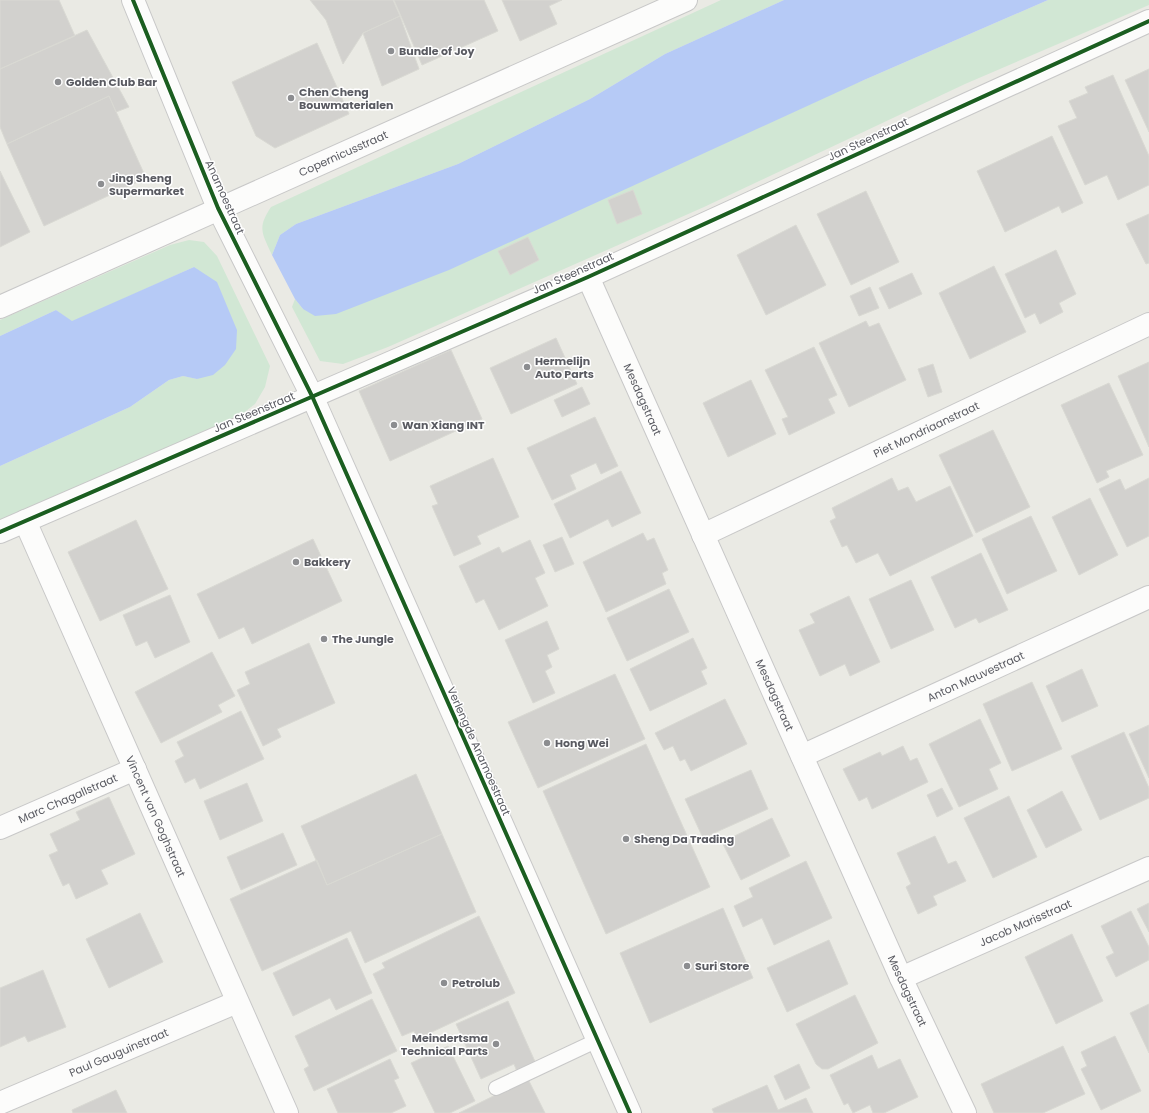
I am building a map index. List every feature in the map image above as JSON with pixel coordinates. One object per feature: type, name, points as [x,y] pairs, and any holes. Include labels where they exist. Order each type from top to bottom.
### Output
[{"type":"street","name":"Anamoestraat","points":[[133,0],[218,208],[312,396]]},
{"type":"street","name":"Copernicusstraat","points":[[0,307],[218,208],[686,0]]},
{"type":"street","name":"Jan Steenstraat","points":[[0,532],[588,277],[1149,21]]},
{"type":"street","name":"Mesdagstraat","points":[[588,277],[901,978],[965,1113]]},
{"type":"street","name":"Piet Mondriaanstraat","points":[[703,534],[1149,324]]},
{"type":"street","name":"Verlengde Anamoestraat","points":[[312,396],[630,1113]]},
{"type":"street","name":"Vincent van Goghstraat","points":[[25,520],[287,1113]]},
{"type":"street","name":"Anton Mauvestraat","points":[[802,756],[1149,597]]},
{"type":"street","name":"Marc Chagallstraat","points":[[0,828],[135,769]]},
{"type":"street","name":"Jacob Marisstraat","points":[[901,978],[1149,868]]},
{"type":"street","name":"Paul Gauguinstraat","points":[[0,1104],[237,1002]]},
{"type":"lane","points":[[496,1088],[598,1040]]},
{"type":"green space","points":[[721,0],[784,0],[665,54],[590,99],[458,164],[296,224],[280,235],[272,255],[262,231],[264,220],[271,207]]},
{"type":"green space","points":[[1048,0],[1149,0],[1149,5],[965,84],[704,207],[388,347],[343,364],[320,361],[292,307],[295,299],[303,309],[864,80]]},
{"type":"green space","points":[[189,240],[204,242],[217,256],[270,366],[265,387],[255,404],[242,414],[0,523],[0,466],[130,407],[169,380],[183,376],[198,379],[194,267],[72,322],[56,310],[0,336],[0,320],[170,245]]},
{"type":"water","points":[[784,0],[1048,0],[864,80],[449,270],[336,314],[315,316],[303,309],[295,299],[272,255],[280,235],[296,224],[458,164],[590,99],[665,54]]},
{"type":"water","points":[[194,267],[217,282],[237,330],[236,349],[225,365],[213,375],[197,379],[183,376],[169,380],[130,407],[0,466],[0,336],[56,310],[72,321]]},
{"type":"building","points":[[0,0],[59,0],[75,36],[0,69]]},
{"type":"building","points":[[310,0],[393,0],[400,16],[363,33],[343,64],[326,20]]},
{"type":"building","points":[[394,0],[484,0],[498,31],[422,65]]},
{"type":"building","points":[[502,0],[562,0],[549,6],[557,24],[520,41]]},
{"type":"building","name":"Bundle of Joy","points":[[400,16],[419,69],[382,86],[363,33]]},
{"type":"building","name":"Golden Club Bar","points":[[87,30],[129,107],[116,112],[109,96],[7,144],[0,127],[0,69]]},
{"type":"building","name":"Chen Cheng Bouwmaterialen","points":[[317,43],[349,114],[275,148],[256,136],[232,82]]},
{"type":"building","points":[[1149,69],[1149,132],[1125,80]]},
{"type":"building","points":[[1113,75],[1149,156],[1149,185],[1118,200],[1107,175],[1085,185],[1058,126],[1077,118],[1069,101],[1088,93],[1085,87]]},
{"type":"building","points":[[109,96],[146,178],[44,226],[7,144]]},
{"type":"building","points":[[1052,136],[1083,203],[1062,213],[1059,206],[1005,232],[977,171]]},
{"type":"building","points":[[0,171],[30,232],[0,247]]},
{"type":"building","points":[[633,190],[642,214],[617,224],[608,200]]},
{"type":"building","points":[[866,191],[899,262],[851,285],[817,214]]},
{"type":"building","points":[[1149,214],[1149,263],[1146,264],[1126,224]]},
{"type":"building","points":[[796,225],[826,285],[766,315],[737,255]]},
{"type":"building","points":[[528,237],[539,260],[510,275],[498,251]]},
{"type":"building","points":[[1056,250],[1076,294],[1059,303],[1063,312],[1040,324],[1035,313],[1025,318],[1005,274]]},
{"type":"building","points":[[994,266],[1026,332],[970,359],[939,293]]},
{"type":"building","points":[[912,273],[922,294],[889,309],[879,288]]},
{"type":"building","points":[[870,287],[879,308],[859,316],[850,296]]},
{"type":"building","points":[[866,321],[869,327],[879,323],[906,380],[849,407],[819,343]]},
{"type":"building","points":[[556,338],[577,384],[511,414],[490,368]]},
{"type":"building","points":[[814,347],[837,395],[828,399],[835,413],[789,435],[782,419],[788,417],[765,370]]},
{"type":"building","points":[[451,350],[482,419],[390,461],[359,391]]},
{"type":"building","points":[[1149,362],[1149,447],[1118,376]]},
{"type":"building","points":[[933,364],[942,392],[928,397],[918,369]]},
{"type":"building","points":[[751,380],[776,434],[728,457],[703,403]]},
{"type":"building","points":[[1109,383],[1143,455],[1106,471],[1109,477],[1097,483],[1061,405]]},
{"type":"building","points":[[582,387],[590,404],[562,417],[554,400]]},
{"type":"building","points":[[595,417],[618,466],[601,474],[596,463],[570,475],[576,489],[552,500],[527,448]]},
{"type":"building","points":[[993,430],[1030,507],[976,533],[939,455]]},
{"type":"building","points":[[493,458],[519,517],[477,536],[481,544],[454,556],[432,506],[438,504],[430,486]]},
{"type":"building","points":[[621,471],[641,513],[612,527],[608,519],[570,538],[554,504]]},
{"type":"building","points":[[892,478],[898,491],[908,487],[916,502],[950,486],[973,536],[890,576],[878,553],[856,563],[847,545],[842,547],[830,521],[836,518],[832,508]]},
{"type":"building","points":[[1149,478],[1149,536],[1127,547],[1099,489],[1120,479],[1125,490]]},
{"type":"building","points":[[1090,498],[1118,555],[1079,575],[1052,517]]},
{"type":"building","points":[[1031,516],[1057,571],[1007,594],[982,539]]},
{"type":"building","points":[[136,520],[168,589],[100,621],[68,552]]},
{"type":"building","points":[[643,533],[647,541],[654,538],[668,570],[662,573],[666,584],[606,612],[583,562]]},
{"type":"building","points":[[562,537],[574,564],[555,572],[543,545]]},
{"type":"building","points":[[313,539],[342,601],[252,644],[244,627],[219,639],[197,594]]},
{"type":"building","points":[[530,540],[545,573],[535,578],[548,606],[499,630],[484,599],[476,603],[459,566],[499,547],[502,553]]},
{"type":"building","points":[[981,553],[1008,610],[979,623],[976,618],[955,628],[931,577]]},
{"type":"building","points":[[911,580],[934,630],[891,649],[869,599]]},
{"type":"building","points":[[669,589],[689,632],[627,661],[607,618]]},
{"type":"building","points":[[170,595],[190,642],[155,658],[147,641],[136,646],[123,615]]},
{"type":"building","points":[[849,596],[880,662],[850,676],[845,664],[820,676],[799,630],[815,623],[810,614]]},
{"type":"building","points":[[547,621],[559,649],[547,655],[552,667],[545,671],[555,693],[533,703],[505,640]]},
{"type":"building","points":[[693,638],[707,668],[701,671],[707,684],[650,711],[630,669]]},
{"type":"building","points":[[309,643],[335,703],[277,729],[281,737],[263,746],[237,690],[250,684],[245,672]]},
{"type":"building","points":[[212,652],[235,696],[218,705],[222,712],[161,743],[135,692]]},
{"type":"building","points":[[1082,669],[1098,706],[1062,722],[1046,686]]},
{"type":"building","points":[[615,674],[645,739],[538,788],[508,722]]},
{"type":"building","points":[[1032,682],[1062,749],[1012,771],[983,704]]},
{"type":"building","points":[[725,699],[747,744],[691,771],[685,759],[680,761],[673,746],[664,750],[655,733]]},
{"type":"building","points":[[241,711],[264,759],[200,789],[195,778],[185,783],[175,761],[184,756],[177,742]]},
{"type":"building","points":[[980,719],[1001,763],[989,769],[998,789],[959,807],[929,744]]},
{"type":"building","points":[[1149,725],[1149,778],[1129,734]]},
{"type":"building","points":[[1124,732],[1149,788],[1149,798],[1100,820],[1071,756]]},
{"type":"building","name":"Sheng Da Trading","points":[[646,744],[710,887],[606,934],[543,791]]},
{"type":"building","points":[[903,746],[910,761],[917,758],[928,782],[872,809],[867,797],[859,801],[843,769],[880,752],[882,756]]},
{"type":"building","points":[[751,770],[768,809],[703,838],[685,799]]},
{"type":"building","points":[[416,774],[442,834],[327,885],[301,826]]},
{"type":"building","points":[[247,783],[263,821],[220,840],[204,801]]},
{"type":"building","points":[[942,788],[953,809],[937,817],[927,795]]},
{"type":"building","points":[[1062,791],[1082,830],[1046,848],[1027,810]]},
{"type":"building","points":[[1009,796],[1037,857],[993,878],[964,818]]},
{"type":"building","points":[[109,797],[135,854],[101,870],[108,884],[76,899],[69,883],[63,886],[49,855],[58,851],[50,834],[80,820],[76,812]]},
{"type":"building","points":[[772,818],[790,856],[741,880],[722,842]]},
{"type":"building","points":[[283,833],[297,865],[241,890],[227,857]]},
{"type":"building","points":[[442,834],[476,912],[365,963],[351,931],[262,971],[230,899],[317,860],[327,885]]},
{"type":"building","points":[[935,836],[948,864],[956,861],[966,881],[933,896],[937,905],[918,914],[906,887],[911,884],[897,853]]},
{"type":"building","points":[[806,861],[832,918],[774,945],[762,918],[743,927],[734,906],[753,897],[749,888]]},
{"type":"building","points":[[1149,903],[1149,932],[1137,909]]},
{"type":"building","name":"Suri Store","points":[[723,908],[753,978],[650,1023],[620,953]]},
{"type":"building","points":[[1131,911],[1149,947],[1149,960],[1116,977],[1106,957],[1114,953],[1101,926]]},
{"type":"building","points":[[140,913],[163,962],[109,988],[86,939]]},
{"type":"building","name":"Petrolub","points":[[479,916],[515,993],[417,1039],[414,1031],[402,1036],[373,974],[385,968],[382,963]]},
{"type":"building","points":[[1072,934],[1103,1001],[1056,1024],[1025,957]]},
{"type":"building","points":[[347,938],[372,993],[336,1010],[330,998],[293,1016],[273,973]]},
{"type":"building","points":[[829,940],[848,984],[787,1012],[767,968]]},
{"type":"building","points":[[43,970],[66,1027],[28,1042],[25,1036],[0,1047],[0,988]]},
{"type":"building","points":[[855,995],[878,1043],[828,1069],[822,1069],[816,1064],[796,1024]]},
{"type":"building","points":[[372,999],[397,1051],[314,1091],[304,1069],[309,1066],[295,1036]]},
{"type":"building","name":"Meindertsma Technical Parts","points":[[508,1001],[537,1066],[518,1074],[514,1064],[481,1079],[456,1024]]},
{"type":"building","points":[[1149,1004],[1149,1053],[1130,1013]]},
{"type":"building","points":[[1115,1036],[1141,1091],[1101,1110],[1081,1069],[1087,1066],[1081,1052]]},
{"type":"building","points":[[448,1046],[475,1101],[450,1113],[435,1113],[411,1063]]},
{"type":"building","points":[[1063,1046],[1085,1094],[1043,1113],[994,1113],[981,1084]]},
{"type":"building","points":[[872,1055],[878,1069],[900,1059],[918,1097],[884,1113],[873,1113],[870,1105],[853,1113],[848,1103],[844,1105],[830,1075]]},
{"type":"building","points":[[390,1059],[399,1078],[394,1080],[406,1106],[391,1113],[338,1113],[327,1089]]},
{"type":"building","points":[[799,1064],[810,1088],[785,1100],[774,1076]]},
{"type":"building","points":[[528,1079],[545,1113],[459,1113]]},
{"type":"building","points":[[767,1085],[778,1110],[806,1098],[813,1113],[714,1113],[712,1109]]},
{"type":"building","points":[[116,1090],[127,1113],[73,1113],[72,1110]]},
{"type":"cycle path","points":[[133,0],[218,208],[312,396],[630,1113]]},
{"type":"cycle path","points":[[0,532],[588,277],[1149,21]]},
{"type":"place","name":"Bundle of Joy","points":[[391,51]]},
{"type":"place","name":"Golden Club Bar","points":[[58,82]]},
{"type":"place","name":"Chen Cheng Bouwmaterialen","points":[[291,98]]},
{"type":"place","name":"Jing Sheng Supermarket","points":[[101,184]]},
{"type":"place","name":"Hermelijn Auto Parts","points":[[527,367]]},
{"type":"place","name":"Wan Xiang INT","points":[[394,425]]},
{"type":"place","name":"Bakkery","points":[[296,562]]},
{"type":"place","name":"The Jungle","points":[[324,639]]},
{"type":"place","name":"Hong Wei","points":[[547,743]]},
{"type":"place","name":"Sheng Da Trading","points":[[626,839]]},
{"type":"place","name":"Suri Store","points":[[687,966]]},
{"type":"place","name":"Petrolub","points":[[444,983]]},
{"type":"place","name":"Meindertsma Technical Parts","points":[[496,1044]]}]
